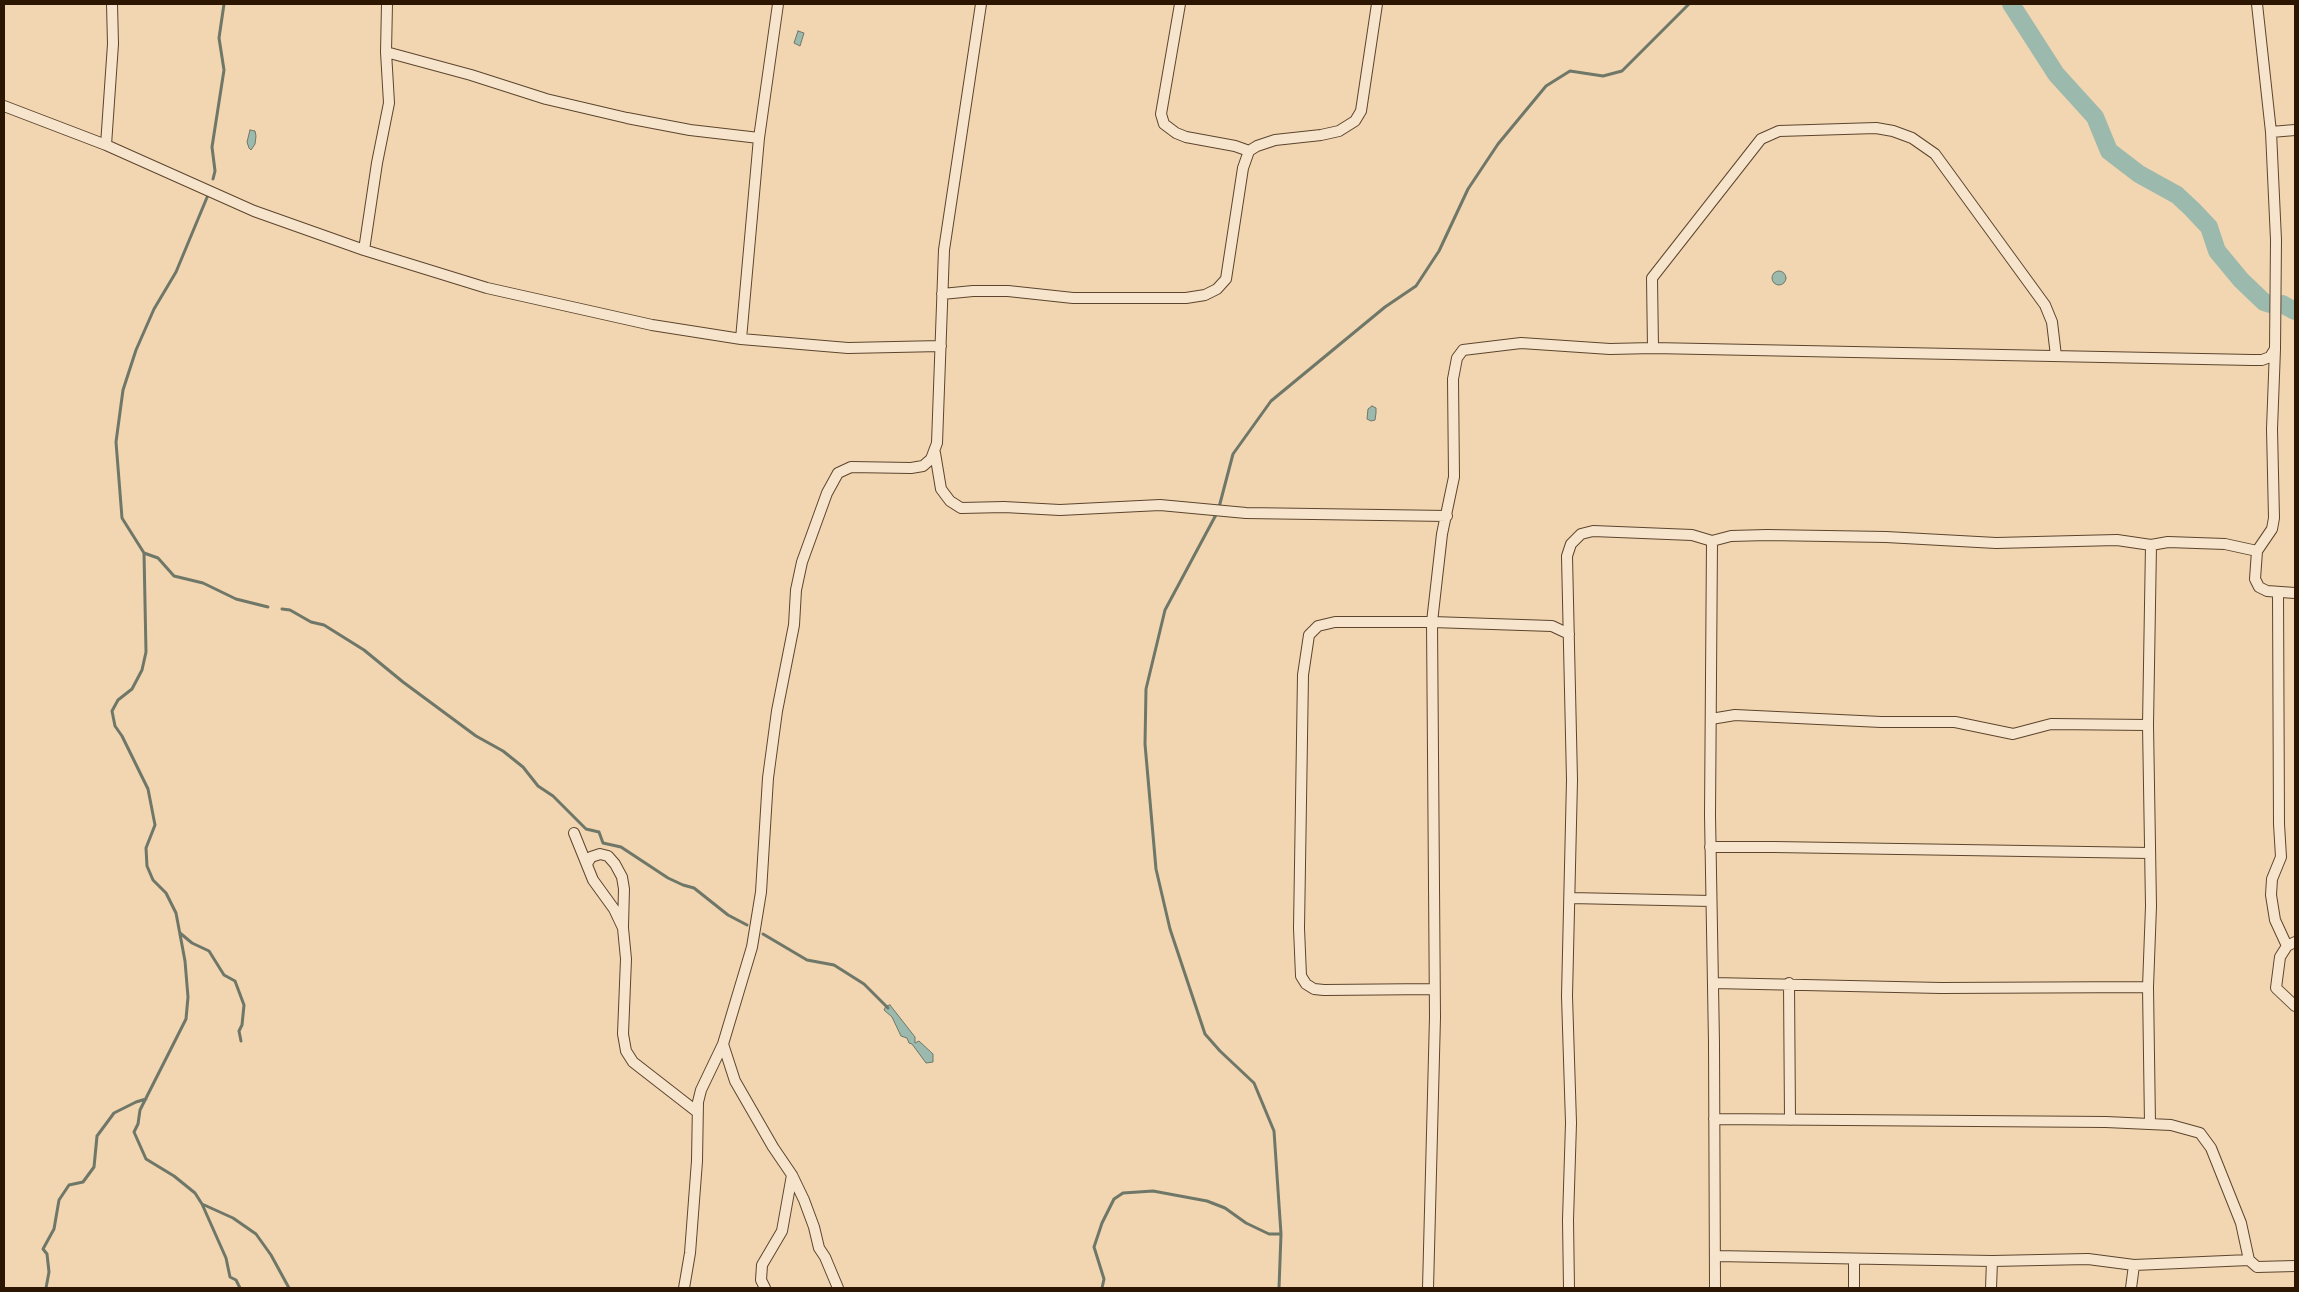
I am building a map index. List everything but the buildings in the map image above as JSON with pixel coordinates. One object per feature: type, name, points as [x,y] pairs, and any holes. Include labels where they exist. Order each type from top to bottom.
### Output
[{"type":"street","points":[[106,145],[113,44],[112,4]]},
{"type":"street","points":[[364,250],[377,163],[389,103],[386,52],[387,4]]},
{"type":"street","points":[[741,338],[759,138],[778,4]]},
{"type":"street","points":[[981,4],[944,250],[939,428],[935,453],[941,489],[950,501],[961,508],[1004,507],[1060,510],[1147,505],[1246,513],[1447,516]]},
{"type":"street","points":[[1180,4],[1161,114],[1164,124],[1176,133],[1186,137],[1235,146],[1249,151]]},
{"type":"street","points":[[942,294],[974,291],[1008,291],[1096,299],[1186,298],[1206,295],[1217,289],[1226,280],[1243,168],[1249,151],[1275,140],[1339,131],[1356,121],[1361,111],[1377,4]]},
{"type":"street","points":[[2257,4],[2271,132],[2276,240],[2272,429],[2274,518],[2272,529],[2257,550],[2255,579],[2259,587],[2267,591],[2295,593]]},
{"type":"street","points":[[386,52],[546,98],[627,118],[690,130],[759,138]]},
{"type":"street","points":[[4,106],[106,145],[254,211],[364,250],[487,288],[652,325],[741,338],[848,348],[941,346]]},
{"type":"street","points":[[1652,348],[1652,278],[1761,139],[1779,131],[1876,128],[1893,131],[1912,138],[1935,154],[2045,305],[2052,322],[2056,356]]},
{"type":"street","points":[[2271,132],[2295,130]]},
{"type":"street","points":[[1428,1288],[1435,1017],[1433,989],[1432,622],[1442,534],[1454,477],[1454,373],[1457,358],[1464,350],[1520,343],[1610,349],[1652,348],[2262,360],[2270,357],[2275,349]]},
{"type":"street","points":[[684,1288],[690,1253],[697,1161],[696,1111],[701,1090],[723,1044],[755,933],[761,892],[768,778],[776,711],[794,625],[796,590],[802,562],[827,493],[838,474],[851,467],[911,468],[923,466],[935,453]]},
{"type":"street","points":[[1569,1288],[1568,1220],[1571,1123],[1567,996],[1572,780],[1567,556],[1571,544],[1581,534],[1593,531],[1692,535],[1712,541],[1732,536],[1767,535],[1886,537],[1996,543],[2117,540],[2151,546],[2168,542],[2225,544],[2257,550]]},
{"type":"street","points":[[1712,541],[1710,847],[1715,1288]]},
{"type":"street","points":[[2150,1124],[2148,987],[2151,906],[2148,726],[2151,546]]},
{"type":"street","points":[[2278,592],[2279,824],[2281,857],[2272,879],[2271,895],[2275,920],[2291,944],[2280,957],[2276,988],[2295,1006]]},
{"type":"street","points":[[1433,989],[1314,989],[1306,984],[1301,976],[1299,928],[1303,675],[1309,635],[1318,626],[1335,622],[1432,622],[1552,626],[1569,634]]},
{"type":"street","points":[[1711,719],[1735,715],[1881,722],[1955,722],[2013,734],[2050,724],[2148,726]]},
{"type":"street","points":[[574,833],[601,893],[614,909],[623,928]]},
{"type":"street","points":[[1710,847],[1774,846],[2150,853]]},
{"type":"street","points":[[587,864],[591,857],[600,854],[608,856],[622,877],[626,960],[623,1034],[626,1051],[633,1062],[696,1111]]},
{"type":"street","points":[[1570,898],[1711,901]]},
{"type":"street","points":[[1713,983],[1941,988],[2148,987]]},
{"type":"street","points":[[1789,984],[1790,1120]]},
{"type":"street","points":[[723,1044],[735,1081],[773,1147],[792,1175],[814,1227],[818,1248],[825,1257],[838,1288]]},
{"type":"street","points":[[1714,1119],[2106,1122],[2171,1125],[2200,1133],[2212,1148],[2240,1223],[2249,1260],[2258,1268],[2295,1266]]},
{"type":"street","points":[[765,1288],[761,1280],[762,1265],[782,1232],[792,1175]]},
{"type":"street","points":[[1715,1256],[1992,1261],[2088,1260],[2134,1266],[2249,1260]]},
{"type":"street","points":[[1854,1259],[1854,1288]]},
{"type":"street","points":[[1991,1288],[1992,1261]]},
{"type":"street","points":[[2131,1288],[2134,1266]]},
{"type":"shaded area","points":[[798,31],[804,33],[800,46],[794,43]]},
{"type":"shaded area","points":[[250,130],[255,131],[256,136],[255,144],[251,150],[247,142]]},
{"type":"shaded area","points":[[1779,271],[1784,273],[1786,278],[1784,283],[1779,285],[1774,283],[1772,278],[1774,273]]},
{"type":"shaded area","points":[[1372,406],[1376,408],[1376,413],[1375,420],[1371,421],[1367,419],[1368,409]]},
{"type":"shaded area","points":[[890,1005],[915,1037],[915,1043],[919,1041],[933,1054],[933,1062],[926,1063],[907,1038],[901,1036],[892,1017],[884,1010],[886,1006]]},
{"type":"waterway","points":[[213,179],[215,171],[212,147],[224,70],[219,38],[224,4]]},
{"type":"waterway","points":[[1279,1288],[1281,1234],[1274,1131],[1254,1083],[1205,1034],[1170,929],[1156,869],[1145,744],[1146,689],[1165,610],[1218,511],[1233,454],[1271,401],[1385,307],[1416,286],[1439,251],[1468,189],[1498,144],[1546,86],[1570,71],[1603,76],[1622,71],[1689,4]]},
{"type":"waterway","points":[[2011,4],[2056,74],[2095,117],[2109,151],[2139,174],[2177,195],[2192,209],[2209,227],[2217,251],[2241,280],[2264,302],[2270,304]]},
{"type":"waterway","points":[[208,195],[176,272],[154,309],[136,350],[123,390],[116,442],[122,518],[144,553],[146,652],[142,670],[132,689],[118,700],[112,711],[115,726],[122,736],[148,789],[155,825],[146,848],[147,866],[153,880],[166,893],[176,913],[185,961],[188,997],[186,1019],[140,1110],[138,1124],[134,1132],[146,1159],[174,1176],[195,1193],[202,1204],[233,1218],[256,1234],[271,1255],[289,1288]]},
{"type":"waterway","points":[[2282,304],[2295,311]]},
{"type":"waterway","points":[[144,553],[158,558],[174,576],[203,583],[236,599],[268,607]]},
{"type":"waterway","points":[[282,609],[290,610],[311,622],[324,625],[364,650],[403,682],[476,736],[503,751],[523,767],[538,786],[553,796],[586,829],[599,832],[603,843],[621,847],[668,878],[694,888],[728,915],[747,925]]},
{"type":"waterway","points":[[180,933],[192,943],[209,951],[224,975],[235,981],[244,1005],[242,1025],[239,1031],[241,1041]]},
{"type":"waterway","points":[[763,934],[807,960],[834,965],[864,984],[888,1008]]},
{"type":"waterway","points":[[46,1288],[49,1272],[47,1254],[43,1249],[54,1229],[59,1200],[69,1185],[83,1182],[94,1167],[97,1136],[114,1113],[146,1099]]},
{"type":"waterway","points":[[1102,1288],[1104,1279],[1094,1247],[1102,1223],[1114,1199],[1123,1193],[1153,1191],[1207,1201],[1225,1208],[1246,1223],[1269,1234],[1281,1234]]},
{"type":"waterway","points":[[202,1204],[226,1258],[230,1277],[236,1280],[240,1288]]}]
